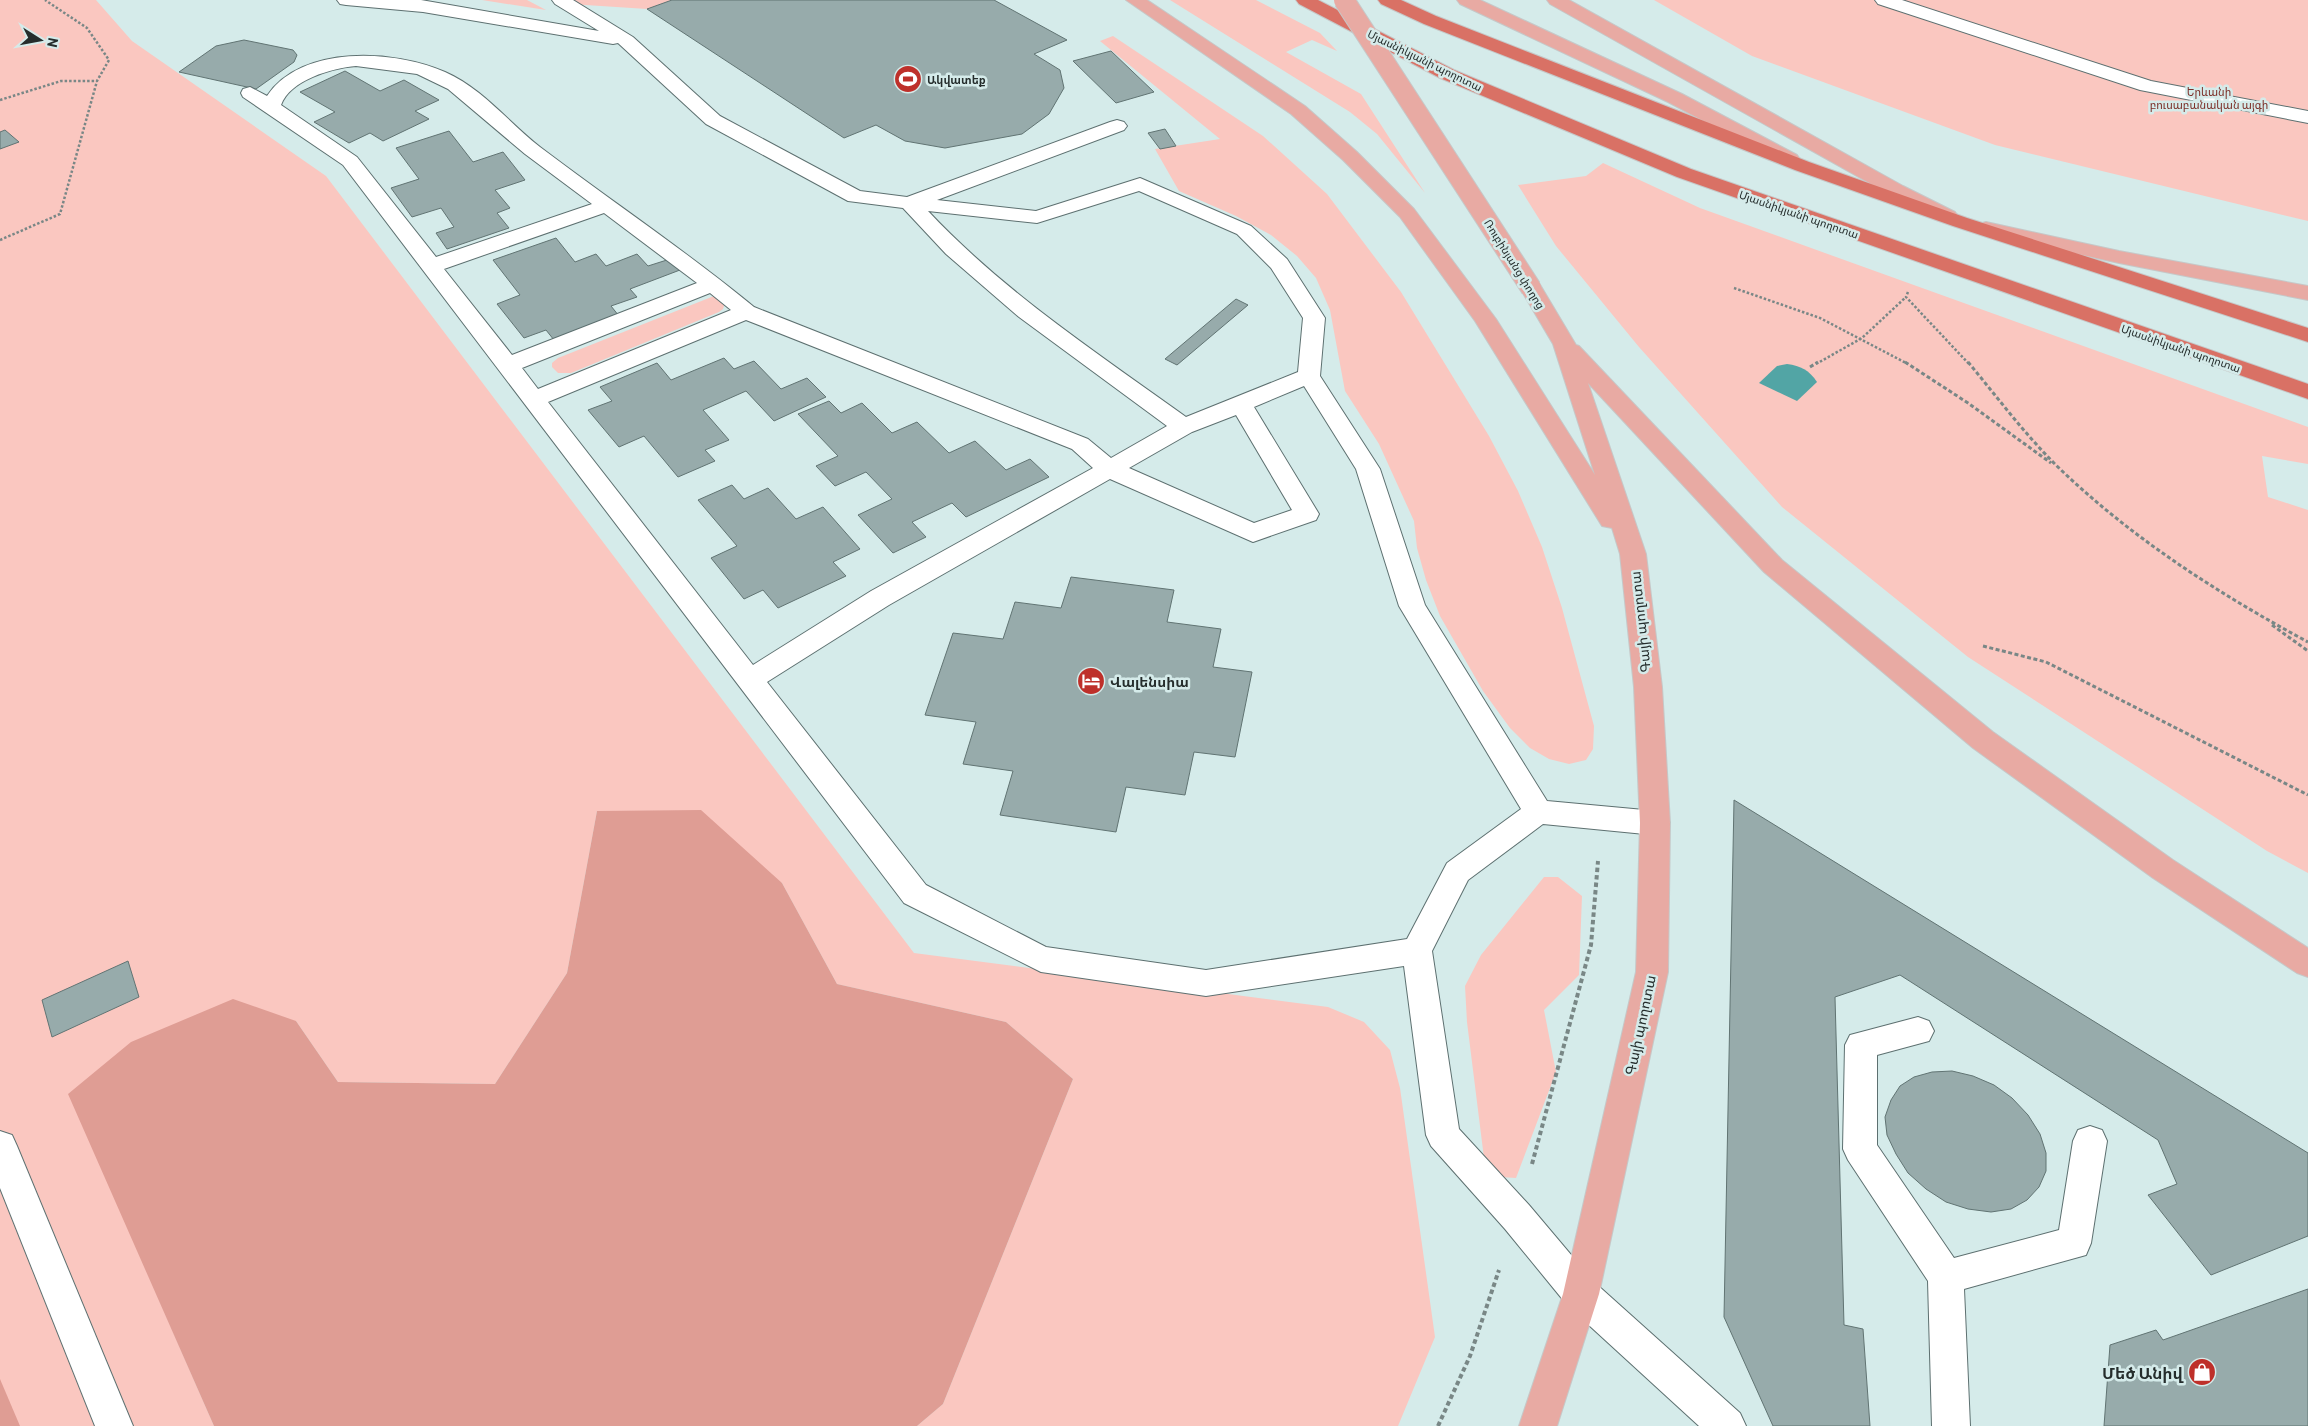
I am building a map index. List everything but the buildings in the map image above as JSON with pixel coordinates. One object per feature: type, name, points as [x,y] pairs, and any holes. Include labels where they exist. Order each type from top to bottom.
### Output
[{"type":"highway","name":"Մյասնիկյանի պողոտա","points":[[1305,0],[1447,74],[1684,173],[2308,392]]},
{"type":"highway","points":[[1387,0],[1430,20],[1802,166],[1960,222],[2308,335]]},
{"type":"main road","points":[[1135,0],[1298,110],[1350,156],[1407,212],[1485,319],[1633,554]]},
{"type":"main road","name":"Ռուբինյանց փողոց","points":[[1344,0],[1531,288],[1564,344],[1633,554]]},
{"type":"main road","points":[[1466,0],[1675,98],[1802,166]]},
{"type":"main road","points":[[1556,0],[1896,190],[1960,222],[2119,257],[2308,293]]},
{"type":"main road","points":[[1564,344],[1773,566],[1983,740],[2162,869],[2308,964]]},
{"type":"main road","name":"Գայի պողոտա","points":[[1538,1426],[1581,1294],[1652,972],[1656,823],[1648,687],[1633,554]]},
{"type":"lane","points":[[346,0],[423,7],[627,41]]},
{"type":"lane","points":[[405,0],[423,7]]},
{"type":"lane","points":[[561,0],[627,41],[713,120],[855,196],[1038,218],[1140,184],[1244,230],[1279,264],[1314,318],[1309,376],[1368,469],[1412,606],[1538,812]]},
{"type":"lane","points":[[1884,0],[2147,86],[2308,118]]},
{"type":"lane","points":[[271,107],[274,97],[284,86],[316,68],[335,62],[369,61],[426,71],[455,85],[529,148],[605,206],[714,284],[746,312],[1080,444],[1109,469],[1253,533],[1307,514],[1241,404]]},
{"type":"lane","points":[[250,93],[350,161],[915,894],[1041,959],[1206,983],[1417,950]]},
{"type":"lane","points":[[909,203],[1117,126]]},
{"type":"lane","points":[[909,203],[953,250],[1027,312],[1184,427]]},
{"type":"lane","points":[[431,266],[605,206]]},
{"type":"lane","points":[[508,365],[714,284]]},
{"type":"lane","points":[[534,400],[746,312]]},
{"type":"lane","points":[[750,680],[880,598],[1184,427],[1309,376]]},
{"type":"lane","points":[[1656,823],[1538,812],[1457,872],[1417,950],[1443,1135],[1517,1217],[1581,1294],[1727,1426]]},
{"type":"lane","points":[[1918,1031],[1861,1045],[1860,1149],[1946,1277],[1952,1426]]},
{"type":"lane","points":[[1946,1277],[2074,1243],[2090,1141]]},
{"type":"lane","points":[[0,1146],[114,1426]]},
{"type":"path","points":[[0,240],[60,214],[97,81],[109,60],[87,28],[45,0]]},
{"type":"path","points":[[0,100],[61,80],[97,81]]},
{"type":"path","points":[[1734,288],[1818,317],[1862,338],[1953,393],[2059,468],[2146,543],[2266,620],[2308,651]]},
{"type":"path","points":[[1810,368],[1862,338],[1906,297],[1910,289]]},
{"type":"path","points":[[1906,297],[1946,336],[2022,429],[2059,468]]},
{"type":"path","points":[[2266,620],[2308,642]]},
{"type":"path","points":[[1984,646],[2046,662],[2308,795]]},
{"type":"path","points":[[1438,1426],[1470,1356],[1517,1217],[1592,945],[1602,818]]},
{"type":"green space","points":[[0,0],[96,0],[132,41],[326,176],[914,953],[1328,1007],[1364,1022],[1390,1050],[1400,1088],[1435,1337],[1398,1426],[917,1426],[943,1404],[1073,1079],[1006,1022],[837,984],[782,883],[597,811],[567,973],[495,1084],[338,1082],[296,1021],[69,1093],[214,1426],[0,1426]]},
{"type":"green space","points":[[482,0],[527,0],[546,10]]},
{"type":"green space","points":[[564,0],[672,0],[647,9],[570,4]]},
{"type":"green space","points":[[1170,0],[1256,0],[1320,33],[1337,51],[1312,40],[1286,52],[1361,94],[1425,193],[1377,134],[1350,112]]},
{"type":"green space","name":"Երևանի բուսաբանական այգի","points":[[1654,0],[2308,0],[2308,221],[1995,145],[1752,56]]},
{"type":"green space","points":[[1113,36],[1263,136],[1327,194],[1401,292],[1489,436],[1518,491],[1542,547],[1562,608],[1594,726],[1593,749],[1586,760],[1569,764],[1549,759],[1530,748],[1510,728],[1483,691],[1440,616],[1426,580],[1417,548],[1414,521],[1379,444],[1345,391],[1330,310],[1316,278],[1297,256],[1271,235],[1236,216],[1179,191],[1155,149],[1220,139],[1100,41]]},
{"type":"green space","points":[[1603,163],[1700,208],[2308,427],[2308,464],[2262,456],[2268,497],[2308,510],[2308,873],[2267,851],[1968,657],[1782,507],[1639,347],[1556,246],[1518,185],[1586,176]]},
{"type":"green space","points":[[714,296],[725,302],[723,309],[719,312],[571,373],[558,373],[552,367],[552,363],[558,358]]},
{"type":"green space","points":[[1544,877],[1558,877],[1582,896],[1579,975],[1544,1010],[1556,1072],[1516,1178],[1500,1177],[1485,1166],[1467,1022],[1465,986],[1481,955]]},
{"type":"shaded area","points":[[701,810],[782,883],[837,984],[1006,1022],[1073,1079],[943,1404],[917,1426],[214,1426],[68,1094],[131,1042],[233,999],[296,1021],[338,1082],[495,1084],[567,973],[597,811]]},
{"type":"shaded area","points":[[0,1379],[20,1426],[0,1426]]},
{"type":"water","points":[[1787,364],[1804,369],[1817,382],[1797,401],[1759,383],[1777,366]]},
{"type":"place","name":"Ակվատեք","points":[[908,79]]},
{"type":"place","name":"Վալենսիա","points":[[1091,681]]},
{"type":"place","name":"Մեծ Անիվ","points":[[2202,1372]]}]
